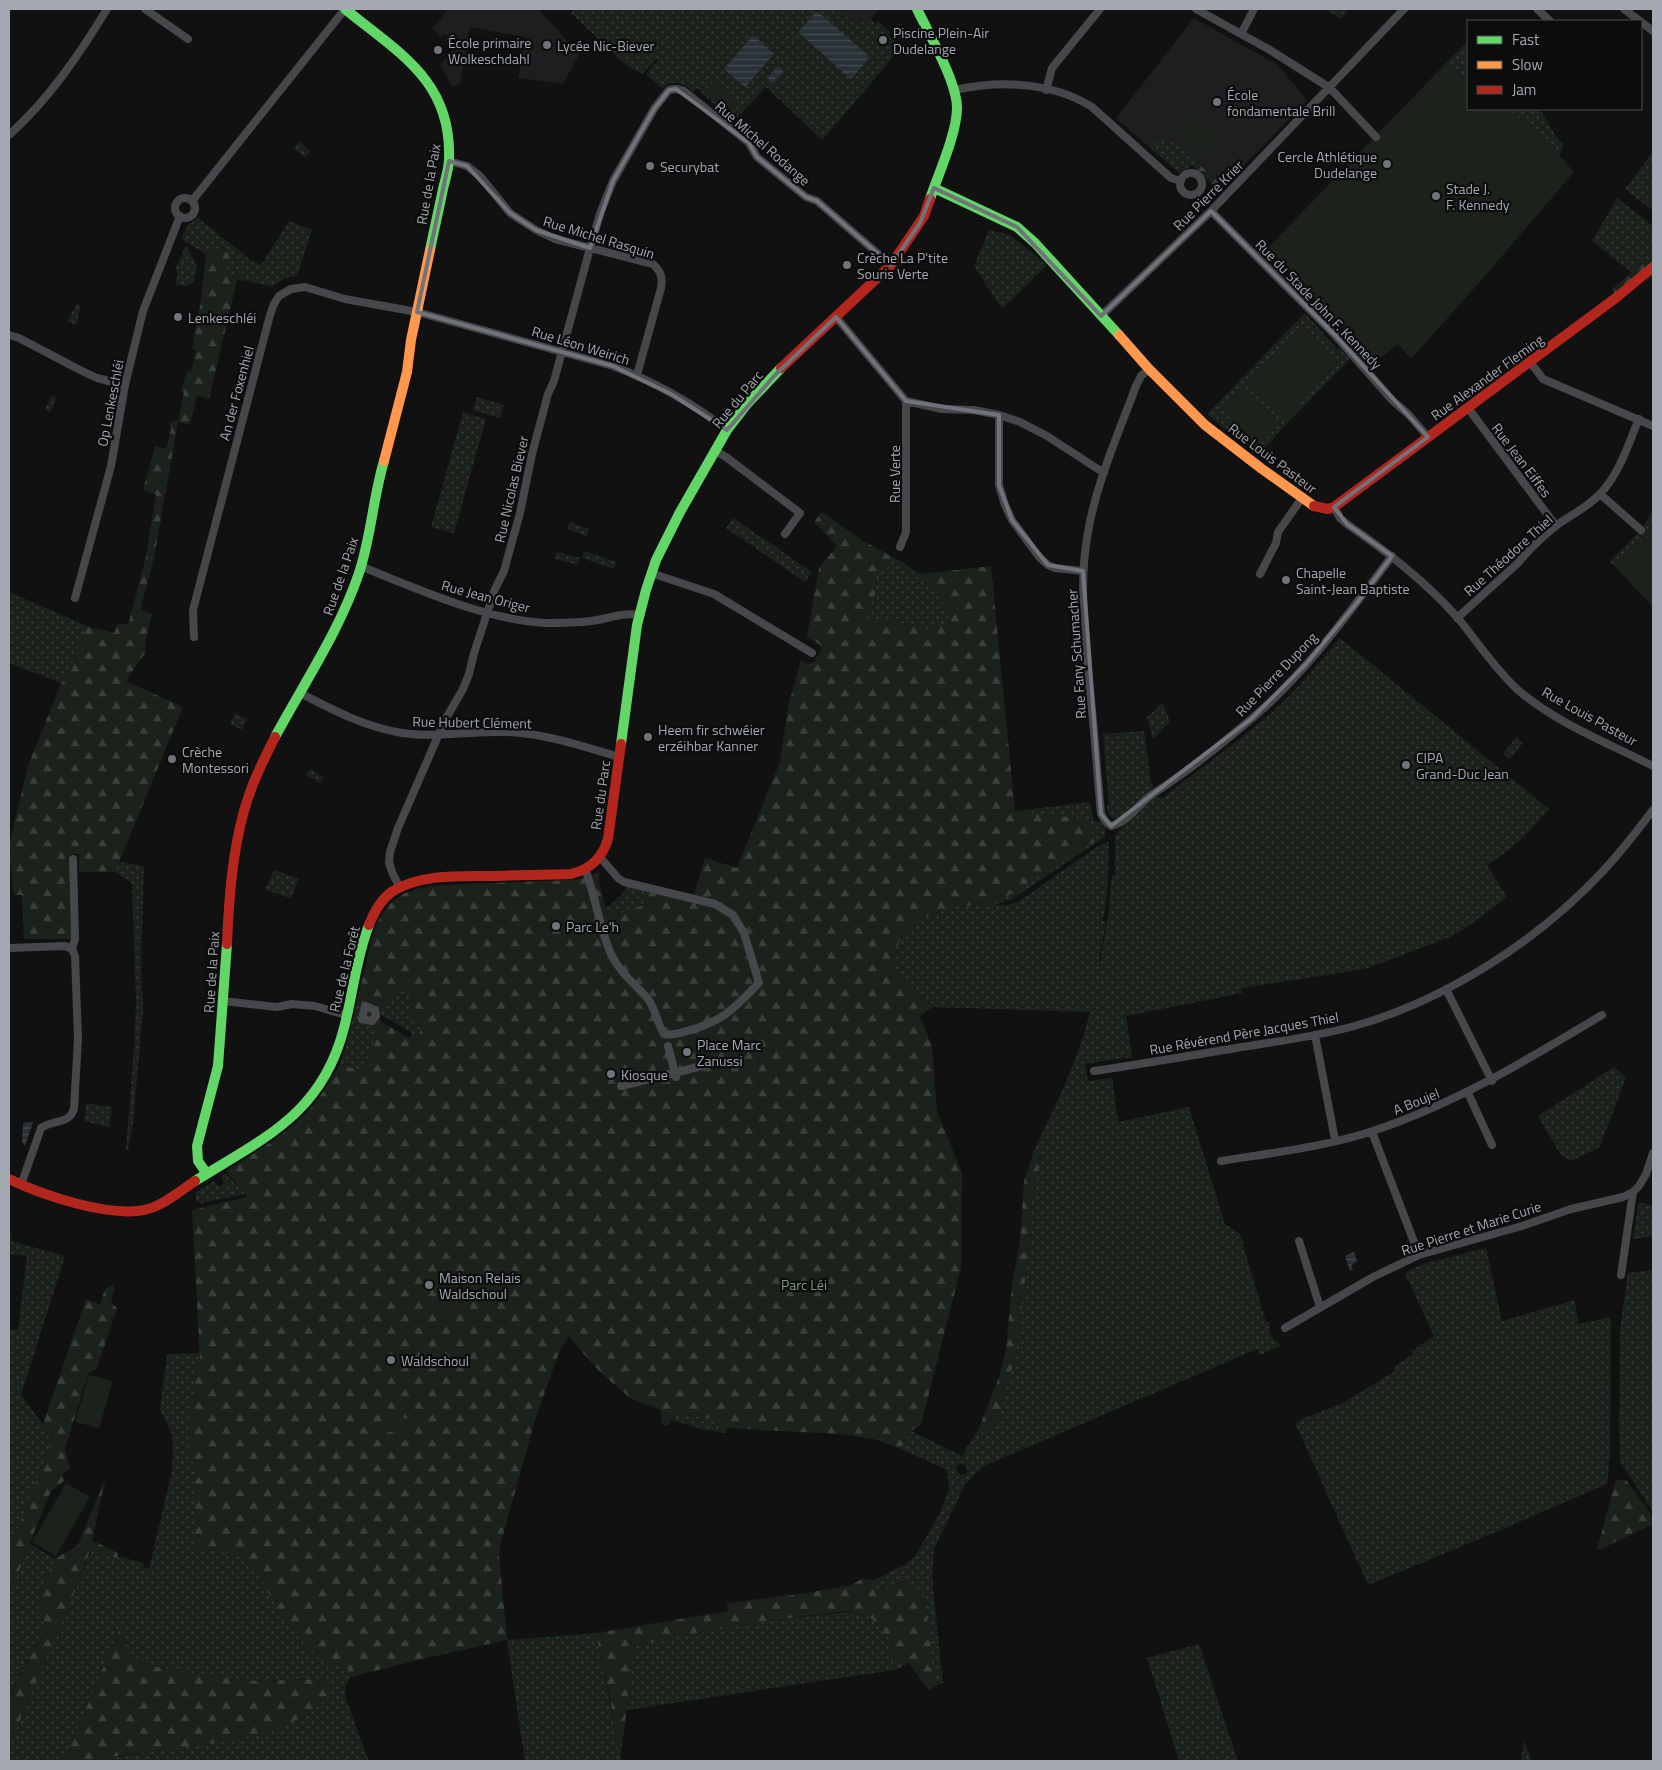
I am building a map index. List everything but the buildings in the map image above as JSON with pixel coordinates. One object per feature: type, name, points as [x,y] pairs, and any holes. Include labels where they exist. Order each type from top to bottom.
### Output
[{"type":"street","points":[[9,135],[36,108],[61,78],[81,51],[107,9]]},
{"type":"street","points":[[145,9],[188,38]]},
{"type":"street","name":"Rue de la Paix","points":[[207,1174],[198,1161],[197,1146],[218,1066],[235,848],[241,822],[263,761],[337,626],[349,599],[360,566],[368,538],[379,478],[403,390],[412,349],[411,340],[449,161],[450,145],[443,108],[428,80],[412,63],[345,9]]},
{"type":"street","name":"Op Lenkeschléi","points":[[192,201],[345,9]]},
{"type":"street","name":"Rue du Parc","points":[[600,857],[606,849],[608,839],[639,615],[651,573],[670,530],[714,450],[746,405],[891,264],[920,223],[934,188],[955,126],[957,108],[955,90],[917,9]]},
{"type":"street","points":[[1046,90],[1052,68],[1100,9]]},
{"type":"street","points":[[1196,9],[1270,50],[1330,88],[1376,137]]},
{"type":"street","points":[[1241,34],[1254,9]]},
{"type":"street","name":"Rue Pierre Krier","points":[[1101,316],[1211,212],[1404,9]]},
{"type":"street","points":[[1537,9],[1549,20]]},
{"type":"street","points":[[1624,9],[1639,20]]},
{"type":"street","points":[[1642,22],[1653,30]]},
{"type":"street","points":[[955,90],[976,85],[1012,84],[1064,93],[1080,99],[1092,107],[1171,178],[1181,181]]},
{"type":"street","name":"Rue Michel Rodange","points":[[664,96],[669,90],[684,91],[748,144],[757,157],[806,197],[817,201],[891,264]]},
{"type":"street","name":"Rue Nicolas Biever","points":[[400,888],[392,872],[390,852],[398,828],[445,720],[463,689],[495,589],[504,571],[520,513],[532,454],[548,394],[554,381],[601,211],[613,181],[654,109],[664,96]]},
{"type":"street","name":"Rue Michel Rasquin","points":[[449,161],[468,166],[480,176],[510,214],[536,230],[555,239],[653,264],[661,272],[663,279],[661,288],[637,375]]},
{"type":"street","name":"Rue Louis Pasteur","points":[[934,188],[1017,227],[1035,243],[1149,369],[1205,425],[1302,498],[1322,509],[1334,507],[1346,524],[1392,556],[1429,587],[1458,618],[1500,672],[1532,701],[1552,714],[1653,766]]},
{"type":"street","name":"Op Lenkeschléi","points":[[183,198],[192,201],[195,209],[193,215],[188,218],[180,216],[176,211],[178,202],[183,198]]},
{"type":"street","name":"Rue du Stade John F. Kennedy","points":[[1211,212],[1335,335],[1392,400],[1409,415],[1428,437]]},
{"type":"street","name":"Op Lenkeschléi","points":[[75,598],[110,466],[125,385],[142,311],[180,216]]},
{"type":"street","name":"Rue Alexander Fleming","points":[[1334,507],[1530,362],[1653,267]]},
{"type":"street","name":"An der Foxenhiel","points":[[194,637],[193,610],[274,304],[279,296],[291,288],[304,287],[345,299],[417,312]]},
{"type":"street","name":"Rue Léon Weirich","points":[[417,312],[562,351],[637,375],[671,394],[727,430]]},
{"type":"street","points":[[836,317],[906,401],[942,409],[974,410],[999,414],[1032,427],[1104,473]]},
{"type":"street","points":[[9,334],[97,378],[125,385]]},
{"type":"street","points":[[1530,362],[1543,379],[1653,426]]},
{"type":"street","name":"Rue Fany Schumacher","points":[[1111,826],[1101,814],[1082,600],[1083,571],[1087,536],[1104,473],[1136,386],[1141,376],[1149,369]]},
{"type":"street","name":"Rue Verte","points":[[900,547],[906,532],[906,401]]},
{"type":"street","name":"Rue Jean Eiffes","points":[[1468,408],[1556,526]]},
{"type":"street","points":[[999,414],[999,485],[1012,520],[1039,557],[1048,565],[1055,568],[1083,571]]},
{"type":"street","name":"Rue Théodore Thiel","points":[[1458,618],[1556,526],[1582,509],[1600,494],[1614,475],[1639,419]]},
{"type":"street","points":[[714,450],[800,513],[785,534]]},
{"type":"street","points":[[1600,494],[1641,530]]},
{"type":"street","points":[[1260,574],[1276,543],[1278,532],[1302,498]]},
{"type":"street","name":"Rue Pierre Dupong","points":[[1111,826],[1118,825],[1125,820],[1149,796],[1170,783],[1251,719],[1306,664],[1356,604],[1392,556]]},
{"type":"street","name":"Rue Jean Origer","points":[[360,566],[422,592],[520,620],[543,622],[591,621],[626,613],[639,615]]},
{"type":"street","points":[[651,573],[714,594],[812,654]]},
{"type":"street","name":"Rue Hubert Clément","points":[[300,693],[352,719],[402,733],[440,735],[496,732],[528,733],[552,737],[619,757]]},
{"type":"street","name":"Rue Révérend Père Jacques Thiel","points":[[1094,1071],[1315,1035],[1353,1026],[1392,1013],[1446,989],[1488,966],[1570,903],[1603,872],[1653,810]]},
{"type":"street","points":[[585,869],[592,887],[605,940],[612,956],[629,981],[648,999],[657,1013],[664,1034],[671,1035],[708,1025],[720,1019],[739,1004],[759,983],[744,933],[733,915],[715,904],[624,882],[618,878],[600,857]]},
{"type":"street","name":"Rue de la Forêt","points":[[9,1179],[21,1185],[83,1204],[129,1211],[143,1210],[159,1204],[279,1128],[293,1118],[311,1099],[332,1065],[339,1047],[363,941],[377,908],[386,897],[400,888],[415,882],[442,878],[571,874],[585,869],[600,857]]},
{"type":"street","points":[[21,1185],[42,1128],[47,1124],[68,1120],[73,1115],[78,1039],[75,956],[72,949],[75,939],[73,860]]},
{"type":"street","points":[[9,948],[66,946],[72,949]]},
{"type":"street","points":[[1446,989],[1492,1081]]},
{"type":"street","points":[[223,1001],[269,1006],[292,1004],[315,1006],[346,1014]]},
{"type":"street","name":"A Boujel","points":[[1221,1161],[1372,1132],[1422,1113],[1492,1081],[1602,1015]]},
{"type":"street","points":[[1315,1035],[1335,1140]]},
{"type":"street","points":[[668,1046],[675,1075]]},
{"type":"street","points":[[621,1086],[675,1075],[718,1062]]},
{"type":"street","points":[[1468,1093],[1492,1145]]},
{"type":"street","points":[[1372,1132],[1419,1255]]},
{"type":"street","points":[[1621,1275],[1633,1192],[1646,1174],[1653,1153]]},
{"type":"street","name":"Rue Pierre et Marie Curie","points":[[1285,1328],[1373,1277],[1419,1255],[1522,1226],[1571,1209],[1610,1201],[1633,1192]]},
{"type":"street","points":[[1299,1241],[1320,1307]]},
{"type":"highlighted area","points":[[676,89],[749,143],[757,157],[806,197],[817,201],[891,265],[920,223],[934,188],[1017,227],[1101,316],[1211,211],[1335,335],[1428,437],[1334,507],[1347,524],[1392,556],[1356,604],[1306,664],[1251,719],[1111,826],[1101,814],[1083,571],[1048,565],[1012,520],[999,485],[999,415],[906,401],[836,317],[775,375],[727,430],[671,394],[613,366],[417,312],[449,161],[467,166],[510,213],[536,230],[590,248],[613,181],[654,109],[669,90]]},
{"type":"shaded area","name":"Lycée Nic-Biever","points":[[448,9],[541,9],[540,11],[562,36],[580,53],[563,84],[518,78],[525,37],[470,27],[460,83],[452,87],[440,65],[455,47],[445,40],[448,36],[444,34],[441,37],[432,29]]},
{"type":"shaded area","points":[[838,9],[879,9],[871,18],[873,22],[870,19],[868,22],[855,24]]},
{"type":"shaded area","points":[[817,11],[870,57],[851,79],[798,32]]},
{"type":"shaded area","name":"École fondamentale Brill","points":[[1194,18],[1278,65],[1305,98],[1305,103],[1223,187],[1197,162],[1179,173],[1116,118]]},
{"type":"shaded area","points":[[753,35],[774,54],[745,87],[724,69]]},
{"type":"shaded area","points":[[776,67],[782,68],[783,72],[780,76],[776,76],[775,82],[771,83],[768,77],[774,74]]},
{"type":"shaded area","points":[[33,1122],[25,1146],[22,1142],[23,1123]]},
{"type":"shaded area","points":[[1354,1252],[1357,1261],[1351,1266],[1353,1269],[1350,1271],[1345,1256]]},
{"type":"green space","points":[[575,9],[838,9],[855,24],[859,20],[862,23],[865,19],[868,21],[870,19],[876,24],[878,21],[890,32],[888,35],[900,45],[893,52],[895,55],[822,140],[766,87],[733,122],[697,88],[693,92],[685,85],[676,83],[668,83],[664,88],[660,87],[646,74],[658,60],[657,58],[642,74],[627,66],[571,13]]},
{"type":"green space","points":[[1324,9],[1348,9],[1342,19]]},
{"type":"green space","points":[[1467,42],[1467,80],[1445,64]]},
{"type":"green space","name":"Stade J. F. Kennedy","points":[[1445,64],[1467,80],[1467,110],[1509,110],[1560,156],[1574,172],[1411,359],[1398,344],[1376,362],[1318,300],[1266,250]]},
{"type":"green space","points":[[715,79],[737,98],[728,109],[706,90]]},
{"type":"green space","points":[[1509,110],[1541,110],[1556,137],[1563,144],[1560,156]]},
{"type":"green space","points":[[1193,112],[1220,137],[1201,157],[1174,132]]},
{"type":"green space","points":[[1159,139],[1175,143],[1197,162],[1179,173],[1148,146]]},
{"type":"green space","points":[[299,141],[310,151],[305,157],[293,148]]},
{"type":"green space","points":[[1653,152],[1653,211],[1625,189]]},
{"type":"green space","points":[[1197,162],[1223,187],[1219,191],[1192,165]]},
{"type":"green space","points":[[1617,198],[1653,226],[1653,255],[1639,265],[1632,273],[1592,241]]},
{"type":"green space","points":[[198,218],[252,261],[261,265],[289,221],[312,230],[297,276],[285,278],[272,287],[248,281],[240,271],[232,276],[226,273],[226,251],[218,253],[211,249],[206,254],[181,239],[188,225]]},
{"type":"green space","points":[[989,230],[1010,235],[1046,266],[1002,309],[974,266]]},
{"type":"green space","points":[[185,247],[187,247],[197,265],[194,281],[187,286],[177,285],[175,282],[178,275],[175,270]]},
{"type":"green space","points":[[211,249],[230,253],[226,273],[232,276],[240,271],[248,281],[237,280],[209,399],[197,396],[190,425],[178,422],[154,558],[140,610],[152,614],[145,653],[126,681],[183,707],[115,872],[79,872],[79,854],[69,855],[71,939],[24,939],[22,895],[14,895],[9,845],[28,766],[61,683],[67,678],[87,626],[114,633],[118,623],[128,625],[146,556],[156,495],[143,490],[155,446],[166,449],[171,429],[169,423],[178,420],[184,392],[181,391],[187,371],[191,372],[196,351],[192,349],[201,300],[206,254]]},
{"type":"green space","points":[[1653,255],[1653,276],[1647,281],[1643,276],[1617,297],[1612,289]]},
{"type":"green space","points":[[77,304],[81,306],[76,325],[67,321]]},
{"type":"green space","points":[[1305,313],[1337,349],[1339,348],[1350,359],[1286,424],[1262,452],[1257,455],[1240,441],[1242,438],[1236,433],[1233,436],[1207,414]]},
{"type":"green space","points":[[1301,327],[1339,364],[1320,383],[1282,346]]},
{"type":"green space","points":[[1280,349],[1318,385],[1300,404],[1303,407],[1286,424],[1245,384]]},
{"type":"green space","points":[[1242,389],[1279,424],[1262,443],[1224,408]]},
{"type":"green space","points":[[52,395],[57,398],[50,412],[45,409]]},
{"type":"green space","points":[[477,397],[504,405],[500,418],[473,410]]},
{"type":"green space","points":[[463,412],[486,419],[454,533],[431,527]]},
{"type":"green space","points":[[1653,511],[1653,537],[1650,535],[1616,568],[1610,561],[1641,530]]},
{"type":"green space","name":"Parc Léi","points":[[822,512],[862,540],[891,556],[887,569],[875,572],[876,588],[874,599],[869,609],[853,623],[895,622],[920,627],[927,636],[936,623],[950,624],[942,600],[903,563],[920,574],[991,566],[1015,811],[1087,819],[1095,841],[993,905],[953,906],[920,919],[906,931],[891,956],[895,969],[933,1007],[920,1016],[932,1047],[937,1111],[962,1173],[961,1268],[921,1425],[911,1431],[901,1449],[874,1439],[839,1434],[727,1428],[717,1419],[675,1414],[668,1426],[662,1424],[661,1410],[630,1398],[601,1373],[569,1336],[560,1350],[536,1417],[501,1542],[499,1554],[507,1640],[350,1677],[344,1663],[335,1664],[329,1668],[304,1644],[276,1605],[245,1555],[195,1549],[195,1466],[187,1452],[191,1393],[198,1396],[192,1367],[196,1361],[200,1360],[192,1210],[247,1197],[226,1171],[295,1123],[318,1099],[338,1068],[367,1068],[378,1020],[415,1041],[421,1030],[414,1026],[406,984],[390,1001],[372,1008],[368,1000],[358,997],[375,927],[391,903],[403,894],[416,889],[442,885],[581,879],[599,872],[605,908],[608,907],[619,914],[643,905],[651,888],[693,898],[705,858],[737,868],[780,762],[788,707],[801,660],[808,664],[814,662],[821,650],[820,645],[807,637],[819,568],[837,546],[814,522]]},
{"type":"green space","points":[[733,518],[812,572],[805,582],[726,528]]},
{"type":"green space","points":[[570,522],[589,529],[586,536],[567,529]]},
{"type":"green space","points":[[1651,535],[1653,537],[1653,607],[1616,568]]},
{"type":"green space","points":[[584,551],[616,562],[614,569],[582,558]]},
{"type":"green space","points":[[557,552],[580,558],[578,565],[555,559]]},
{"type":"green space","points":[[891,556],[903,563],[942,600],[950,624],[927,636],[919,627],[895,622],[879,621],[852,624],[866,612],[877,584],[874,572],[886,569]]},
{"type":"green space","points":[[9,592],[87,626],[67,678],[61,683],[9,663]]},
{"type":"green space","points":[[1340,638],[1549,809],[1521,839],[1487,865],[1507,897],[1470,925],[1450,937],[1365,969],[1242,988],[1242,993],[1126,1016],[1132,1057],[1085,1064],[1088,1081],[1112,1078],[1118,1122],[1189,1107],[1225,1224],[1240,1234],[1266,1322],[1270,1322],[1270,1333],[1273,1339],[1282,1345],[1260,1355],[1257,1349],[986,1465],[975,1474],[965,1485],[934,1549],[932,1577],[943,1683],[935,1686],[904,1581],[882,1590],[876,1588],[874,1580],[906,1564],[916,1555],[940,1513],[949,1489],[947,1470],[901,1449],[911,1431],[962,1456],[980,1426],[985,1438],[1008,1381],[1016,1352],[1030,1242],[1032,1199],[1042,1155],[1034,1150],[1073,1065],[1090,1012],[933,1007],[895,969],[891,956],[906,931],[920,919],[953,906],[993,905],[1087,819],[1015,811],[1090,802],[1093,820],[1101,822],[1105,827],[1105,837],[1012,899],[995,905],[1007,905],[1018,902],[1095,848],[1109,841],[1107,894],[1103,921],[1106,922],[1100,962],[1110,906],[1112,876],[1115,875],[1115,838],[1117,833],[1152,797],[1163,798],[1268,716],[1297,688]],"holes":[[[964,1463],[968,1470],[966,1474],[961,1475],[957,1472],[956,1467]]]},
{"type":"green space","points":[[1163,703],[1170,722],[1153,739],[1147,717]]},
{"type":"green space","points":[[235,713],[247,719],[242,730],[230,724]]},
{"type":"green space","points":[[1144,731],[1151,784],[1154,785],[1128,813],[1114,819],[1109,815],[1107,805],[1109,805],[1103,734]]},
{"type":"green space","points":[[1516,737],[1523,743],[1510,759],[1503,754]]},
{"type":"green space","points":[[310,769],[324,777],[320,783],[306,775]]},
{"type":"green space","points":[[119,862],[144,866],[141,969],[143,1009],[133,1123],[128,1149],[126,1150],[136,1005],[132,883],[115,872]]},
{"type":"green space","points":[[274,870],[299,879],[291,898],[265,890]]},
{"type":"green space","points":[[631,883],[651,888],[643,905],[619,914],[608,907],[621,895]]},
{"type":"green space","points":[[406,983],[414,1026],[421,1030],[415,1042],[410,1038],[412,1033],[380,1014],[367,1068],[338,1068],[345,1049],[358,997],[368,1000],[372,1007],[390,1001]]},
{"type":"green space","points":[[1614,1067],[1626,1077],[1600,1147],[1572,1161],[1561,1155],[1538,1116]]},
{"type":"green space","points":[[86,1103],[112,1107],[109,1127],[84,1121]]},
{"type":"green space","points":[[1034,1150],[1042,1154],[1032,1199],[1030,1242],[1016,1352],[998,1423],[985,1438],[980,1426],[999,1377],[1006,1350],[1012,1285],[1020,1241],[1024,1181]]},
{"type":"green space","points":[[225,1173],[245,1194],[201,1203],[196,1201],[196,1192],[214,1181],[219,1187],[224,1183],[221,1177]]},
{"type":"green space","points":[[1639,1202],[1653,1206],[1653,1236],[1633,1239]]},
{"type":"green space","points":[[9,1233],[12,1233],[11,1241],[65,1256],[21,1395],[53,1438],[9,1551],[9,1329],[18,1330],[27,1256],[9,1254]]},
{"type":"green space","points":[[1486,1248],[1502,1321],[1575,1300],[1578,1324],[1611,1317],[1610,1454],[1607,1484],[1368,1585],[1295,1423],[1343,1403],[1395,1371],[1394,1367],[1413,1354],[1412,1351],[1434,1336],[1405,1273],[1423,1264]]},
{"type":"green space","points":[[1653,1270],[1653,1512],[1620,1461],[1619,1431],[1620,1329],[1628,1273]]},
{"type":"green space","points":[[114,1284],[115,1288],[111,1300],[117,1309],[97,1368],[88,1374],[65,1449],[70,1469],[62,1475],[65,1480],[48,1497],[9,1597],[9,1551],[53,1438],[43,1424],[86,1299],[100,1304],[105,1289]]},
{"type":"green space","points":[[451,1287],[463,1296],[445,1320],[433,1311]]},
{"type":"green space","points":[[200,1353],[198,1397],[191,1393],[187,1452],[195,1466],[195,1549],[245,1554],[255,1572],[335,1664],[344,1663],[350,1677],[345,1688],[346,1699],[369,1761],[95,1761],[224,1741],[275,1729],[310,1713],[328,1679],[241,1681],[157,1667],[131,1657],[121,1625],[64,1761],[9,1761],[9,1746],[91,1550],[143,1563],[144,1567],[149,1569],[172,1471],[172,1434],[160,1410],[167,1354]]},
{"type":"green space","points":[[89,1375],[113,1381],[99,1428],[75,1422]]},
{"type":"green space","points":[[389,1414],[417,1421],[412,1438],[384,1430]]},
{"type":"green space","points":[[675,1414],[717,1419],[727,1428],[725,1433],[701,1429],[672,1420]]},
{"type":"green space","points":[[106,1476],[92,1540],[118,1553],[117,1558],[90,1550],[83,1572],[9,1746],[9,1695],[46,1625],[39,1614],[42,1586],[55,1559],[78,1545]]},
{"type":"green space","points":[[1616,1480],[1626,1480],[1653,1517],[1653,1524],[1601,1549],[1597,1549]]},
{"type":"green space","points":[[66,1483],[90,1497],[56,1556],[32,1542]]},
{"type":"green space","points":[[30,1544],[55,1559],[42,1586],[39,1614],[46,1625],[9,1695],[9,1597]]},
{"type":"green space","points":[[862,1579],[874,1580],[876,1588],[883,1589],[903,1582],[908,1583],[924,1593],[935,1686],[929,1691],[909,1663],[894,1670],[891,1640],[870,1617],[846,1611],[752,1623],[635,1645],[620,1761],[596,1633],[728,1611],[727,1603],[807,1593],[851,1585]]},
{"type":"green space","points":[[848,1612],[870,1617],[891,1640],[894,1670],[627,1710],[634,1645],[759,1622]]},
{"type":"green space","points":[[121,1625],[131,1657],[157,1667],[241,1681],[328,1679],[333,1683],[334,1690],[318,1706],[298,1719],[276,1729],[252,1736],[100,1760],[64,1761]]},
{"type":"green space","points":[[596,1633],[621,1761],[525,1761],[507,1640]]},
{"type":"green space","points":[[1199,1644],[1238,1761],[1179,1761],[1147,1658]]},
{"type":"green space","points":[[1524,1741],[1532,1761],[1521,1761]]},
{"type":"traffic: fast","points":[[345,9],[402,55],[418,71],[432,89],[442,109],[448,132],[449,163],[430,250]]},
{"type":"traffic: fast","points":[[917,9],[948,72],[956,97],[957,108],[951,141],[930,199]]},
{"type":"traffic: fast","points":[[934,188],[1017,227],[1035,243],[1119,335]]},
{"type":"traffic: fast","points":[[621,744],[637,625],[656,560],[680,512],[727,430],[747,404],[781,368]]},
{"type":"traffic: fast","points":[[275,737],[331,637],[351,595],[363,559],[384,461]]},
{"type":"traffic: fast","points":[[195,1181],[244,1151],[287,1121],[305,1103],[321,1082],[334,1058],[344,1028],[361,950],[369,925]]},
{"type":"traffic: fast","points":[[207,1174],[198,1161],[197,1146],[218,1066],[227,944]]},
{"type":"traffic: slow","points":[[384,461],[407,372],[411,340],[430,250]]},
{"type":"traffic: slow","points":[[1119,335],[1149,369],[1205,425],[1314,506]]},
{"type":"traffic: jam","points":[[781,368],[891,265],[924,216],[930,199]]},
{"type":"traffic: jam","points":[[1314,506],[1328,509],[1334,507],[1617,297],[1653,267]]},
{"type":"traffic: jam","points":[[227,944],[232,877],[240,827],[254,782],[275,737]]},
{"type":"traffic: jam","points":[[369,925],[378,906],[389,894],[404,885],[416,881],[453,876],[571,874],[590,866],[599,857],[608,839],[621,744]]},
{"type":"traffic: jam","points":[[9,1179],[40,1192],[77,1204],[116,1211],[148,1209],[172,1197],[195,1181]]},
{"type":"place","name":"Piscine Plein-Air Dudelange","points":[[883,40]]},
{"type":"place","name":"Lycée Nic-Biever","points":[[547,45]]},
{"type":"place","name":"École primaire Wolkeschdahl","points":[[438,50]]},
{"type":"place","name":"École fondamentale Brill","points":[[1217,102]]},
{"type":"place","name":"Cercle Athlétique Dudelange","points":[[1387,164]]},
{"type":"place","name":"Securybat","points":[[650,166]]},
{"type":"place","name":"Stade J. F. Kennedy","points":[[1436,196]]},
{"type":"place","name":"Crèche La P'tite Souris Verte","points":[[847,265]]},
{"type":"place","name":"Lenkeschléi","points":[[178,317]]},
{"type":"place","name":"Chapelle Saint-Jean Baptiste","points":[[1286,580]]},
{"type":"place","name":"Heem fir schwéier erzéihbar Kanner","points":[[648,737]]},
{"type":"place","name":"Crèche Montessori","points":[[172,759]]},
{"type":"place","name":"CIPA Grand-Duc Jean","points":[[1406,765]]},
{"type":"place","name":"Parc Le'h","points":[[556,926]]},
{"type":"place","name":"Place Marc Zanussi","points":[[687,1052]]},
{"type":"place","name":"Kiosque","points":[[611,1074]]},
{"type":"place","name":"Maison Relais Waldschoul","points":[[429,1285]]},
{"type":"place","name":"Waldschoul","points":[[391,1360]]}]
